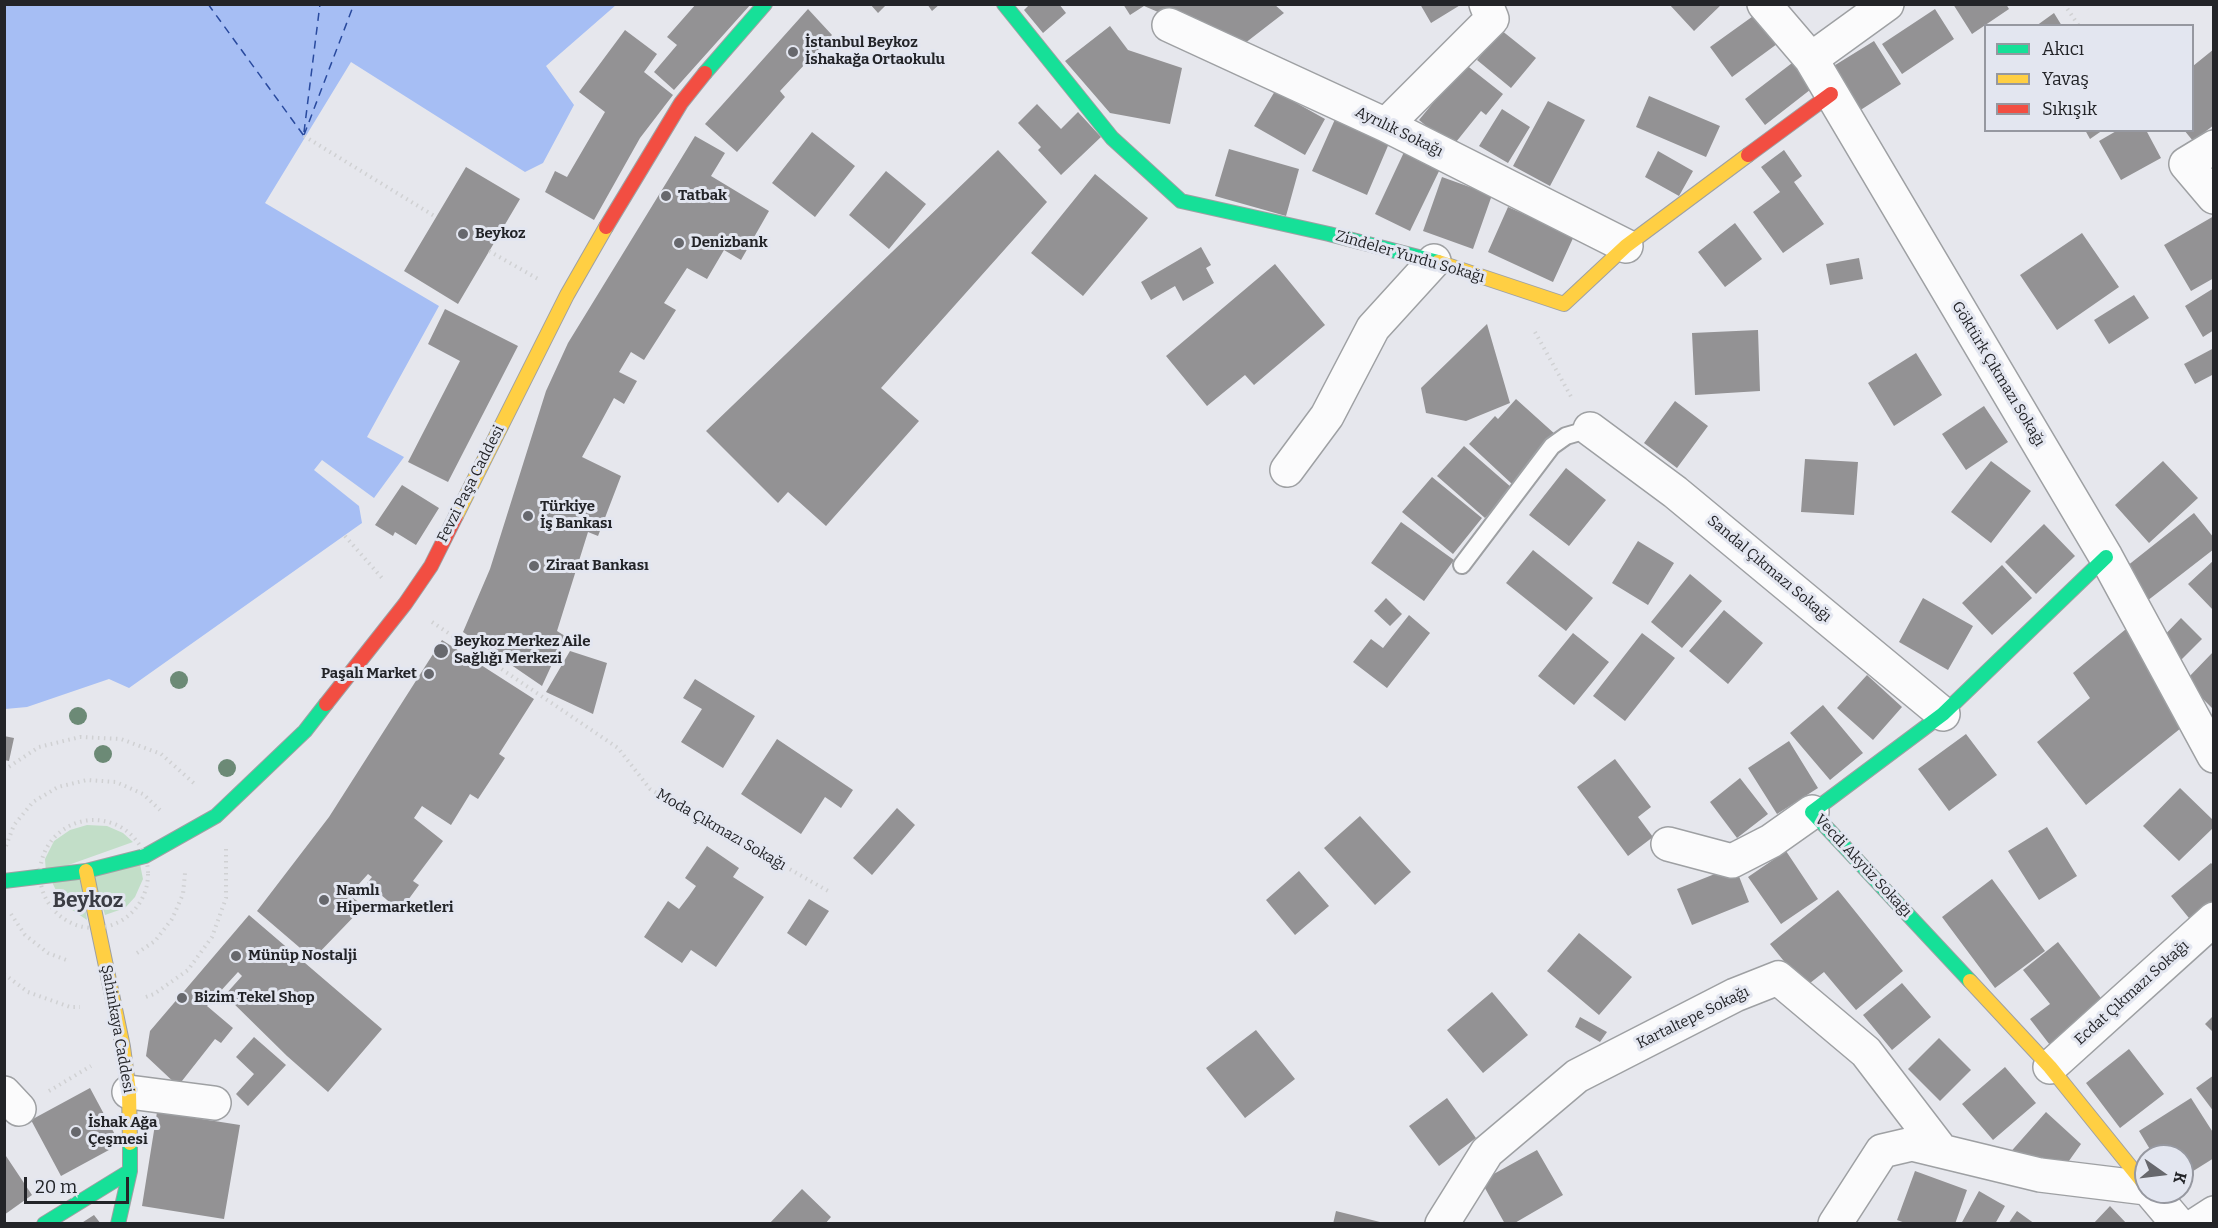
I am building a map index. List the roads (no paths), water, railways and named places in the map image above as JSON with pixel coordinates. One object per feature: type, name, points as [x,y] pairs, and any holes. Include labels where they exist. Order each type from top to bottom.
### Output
[{"type":"street","name":"Fevzi Paşa Caddesi","points":[[4,881],[86,871],[145,856],[216,816],[305,731],[405,604],[431,566],[567,296],[681,103],[728,44],[765,4]]},
{"type":"street","name":"Zindeler Yurdu Sokağı","points":[[1004,4],[1112,138],[1181,201],[1329,234],[1434,261],[1564,304],[1626,246]]},
{"type":"street","points":[[1386,125],[1492,19],[1486,4]]},
{"type":"street","name":"Göktürk Çıkmazı Sokağı","points":[[1764,4],[1811,59],[2106,556],[2214,756]]},
{"type":"street","points":[[1811,59],[1887,4]]},
{"type":"street","name":"Ayrılık Sokağı","points":[[1169,25],[1386,125],[1626,246]]},
{"type":"street","points":[[1626,246],[1831,94]]},
{"type":"street","points":[[2214,147],[2186,164],[2214,197]]},
{"type":"street","points":[[1287,470],[1327,416],[1373,328],[1434,261]]},
{"type":"street","name":"Sandal Çıkmazı Sokağı","points":[[1590,429],[1676,492],[1944,714]]},
{"type":"street","name":"Vecdi Akyüz Sokağı","points":[[2106,556],[1944,714],[1812,812],[2050,1067],[2134,1172]]},
{"type":"street","points":[[1668,844],[1732,861],[1771,841],[1812,812]]},
{"type":"street","name":"Şahinkaya Caddesi","points":[[86,871],[123,1047],[129,1092],[130,1171],[118,1224]]},
{"type":"street","name":"Ecdat Çıkmazı Sokağı","points":[[2050,1067],[2214,919]]},
{"type":"street","name":"Kartaltepe Sokağı","points":[[1442,1224],[1486,1152],[1577,1076],[1735,995],[1778,978],[1866,1052],[1941,1150]]},
{"type":"street","points":[[129,1092],[214,1103]]},
{"type":"street","points":[[1835,1224],[1882,1151],[1912,1144],[2040,1175],[2134,1186]]},
{"type":"street","points":[[44,1224],[130,1171]]},
{"type":"street","points":[[2161,1204],[2178,1224]]},
{"type":"street","points":[[2197,1224],[2214,1213]]},
{"type":"lane","points":[[1462,566],[1552,446],[1566,436],[1590,429]]},
{"type":"water","points":[[5,4],[616,5],[546,66],[574,105],[543,163],[525,172],[351,62],[265,203],[439,306],[367,437],[404,457],[374,498],[322,460],[314,470],[359,506],[362,523],[129,688],[109,679],[27,707],[5,709]]},
{"type":"place","name":"İstanbul Beykoz İshakağa Ortaokulu","points":[[793,52]]},
{"type":"place","name":"Tatbak","points":[[666,196]]},
{"type":"place","name":"Beykoz","points":[[463,234]]},
{"type":"place","name":"Denizbank","points":[[679,243]]},
{"type":"place","name":"Türkiye İş Bankası","points":[[528,516]]},
{"type":"place","name":"Ziraat Bankası","points":[[534,566]]},
{"type":"place","name":"Beykoz Merkez Aile Sağlığı Merkezi","points":[[441,651]]},
{"type":"place","name":"Paşalı Market","points":[[429,674]]},
{"type":"place","name":"Namlı Hipermarketleri","points":[[324,900]]},
{"type":"place","name":"Münüp Nostalji","points":[[236,956]]},
{"type":"place","name":"Bizim Tekel Shop","points":[[182,998]]},
{"type":"place","name":"İshak Ağa Çeşmesi","points":[[76,1132]]},
{"type":"district","name":"Beykoz","points":[[88,901]]}]
